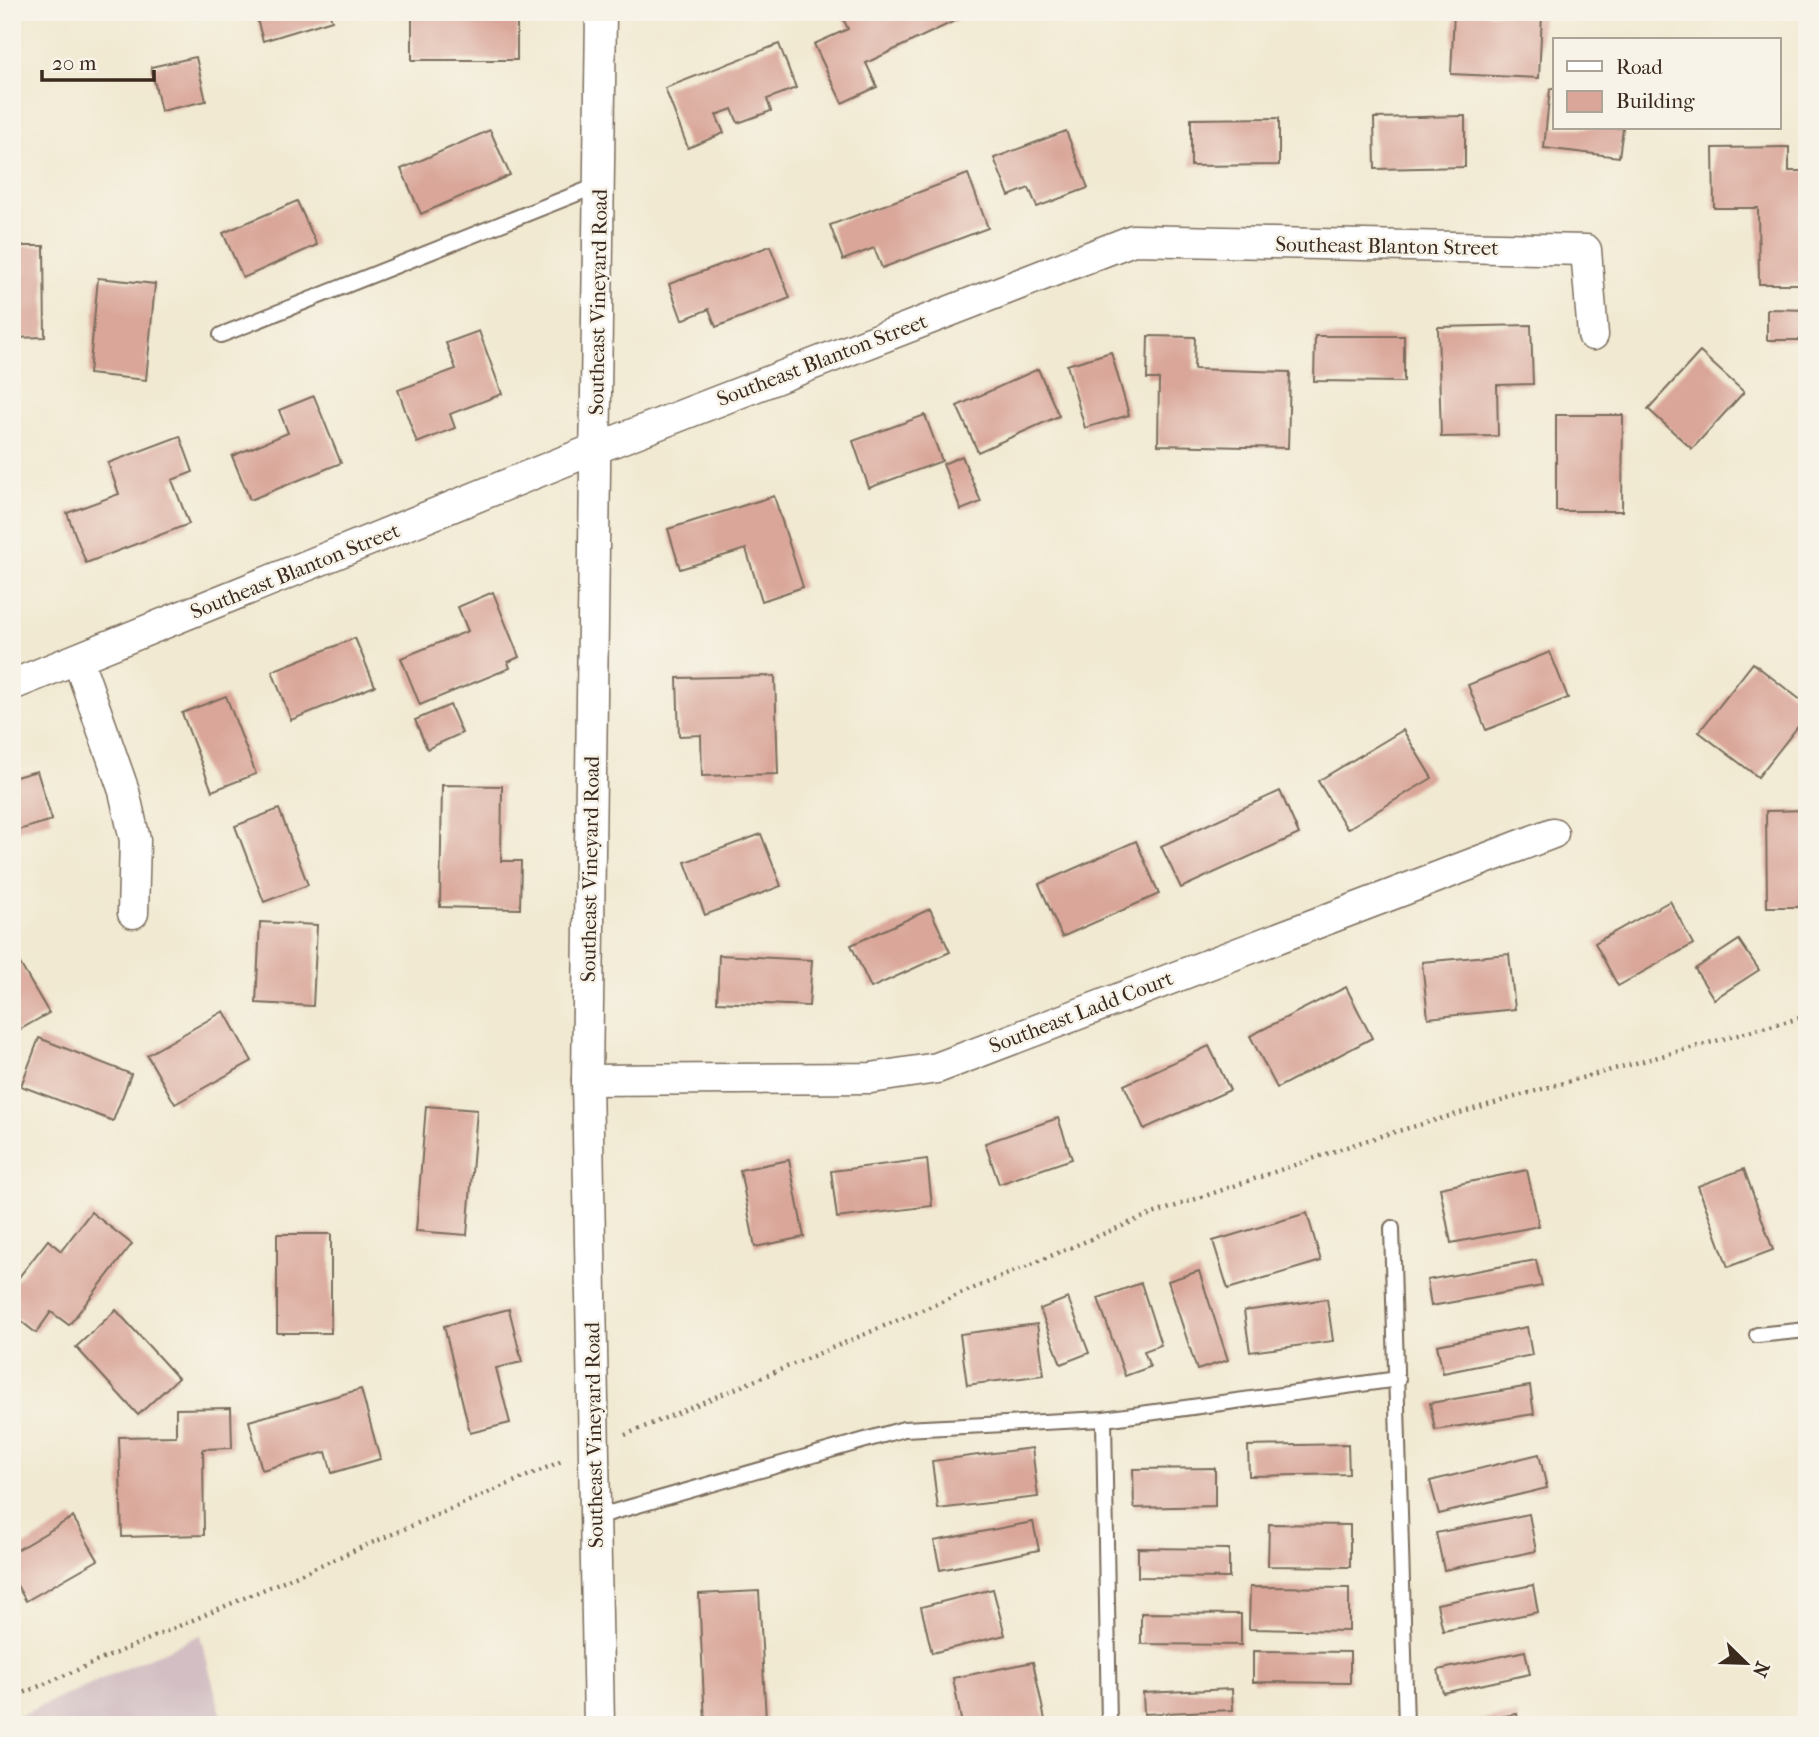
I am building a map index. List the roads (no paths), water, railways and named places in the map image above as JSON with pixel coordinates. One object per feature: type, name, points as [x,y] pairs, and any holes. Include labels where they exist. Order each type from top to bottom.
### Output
[{"type":"street","name":"Southeast Vineyard Road","points":[[599,1725],[587,1080],[601,12]]},
{"type":"street","name":"Southeast Blanton Street","points":[[12,685],[597,448],[1133,240],[1586,250],[1593,335]]},
{"type":"street","points":[[78,660],[124,791],[135,840],[133,913]]},
{"type":"street","name":"Southeast Ladd Court","points":[[587,1080],[871,1078],[937,1068],[1553,832]]},
{"type":"lane","points":[[221,335],[599,185]]},
{"type":"lane","points":[[1392,1228],[1406,1725]]},
{"type":"lane","points":[[1757,1335],[1807,1330]]},
{"type":"lane","points":[[596,1517],[904,1429],[1104,1419],[1398,1379]]},
{"type":"lane","points":[[1104,1419],[1109,1725]]}]
